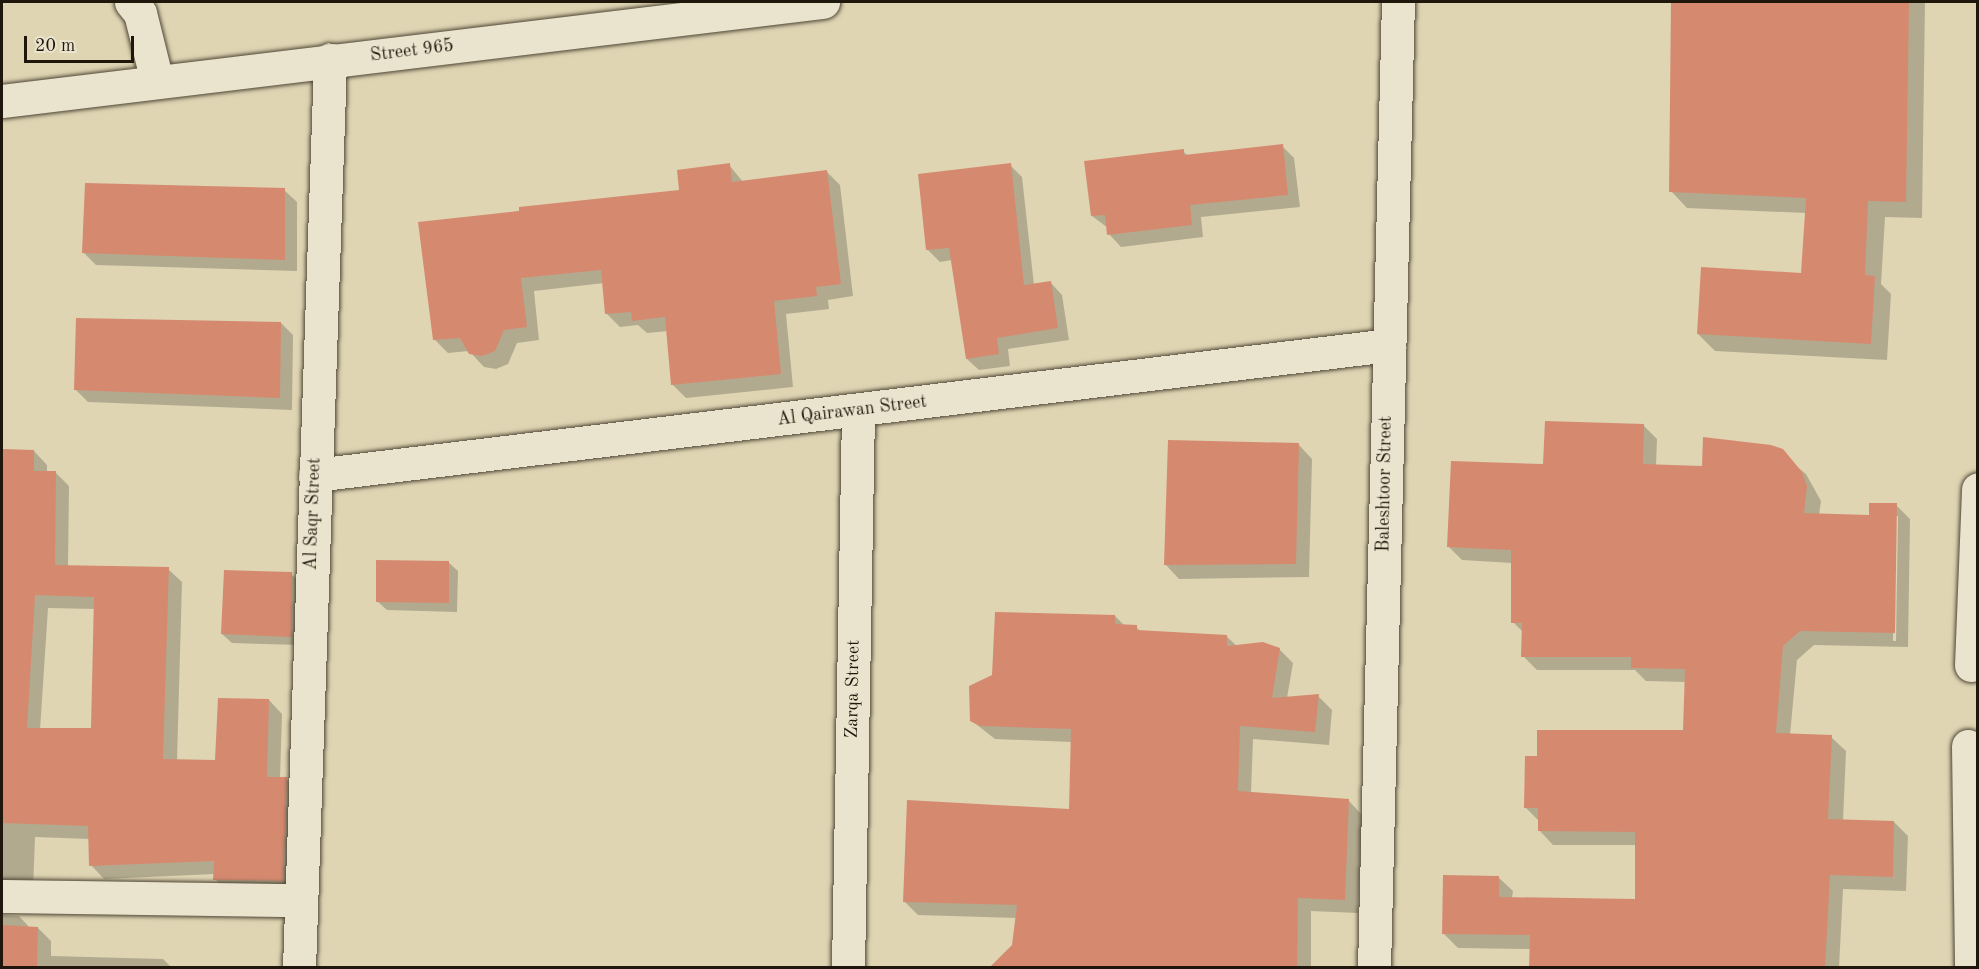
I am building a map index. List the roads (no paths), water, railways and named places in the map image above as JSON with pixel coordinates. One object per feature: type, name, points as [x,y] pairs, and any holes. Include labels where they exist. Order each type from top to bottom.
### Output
[{"type":"street","points":[[131,2],[140,13],[157,81]]},
{"type":"street","name":"Street 965","points":[[2,101],[823,2]]},
{"type":"street","name":"Baleshtoor Street","points":[[1374,968],[1398,2]]},
{"type":"street","name":"Al Saqr Street","points":[[299,968],[330,60]]},
{"type":"street","name":"Al Qairawan Street","points":[[315,475],[1389,345]]},
{"type":"street","name":"Zarqa Street","points":[[848,968],[858,410]]},
{"type":"street","points":[[1971,665],[1977,489]]},
{"type":"street","points":[[1968,746],[1971,968]]},
{"type":"street","points":[[2,896],[300,900]]}]
